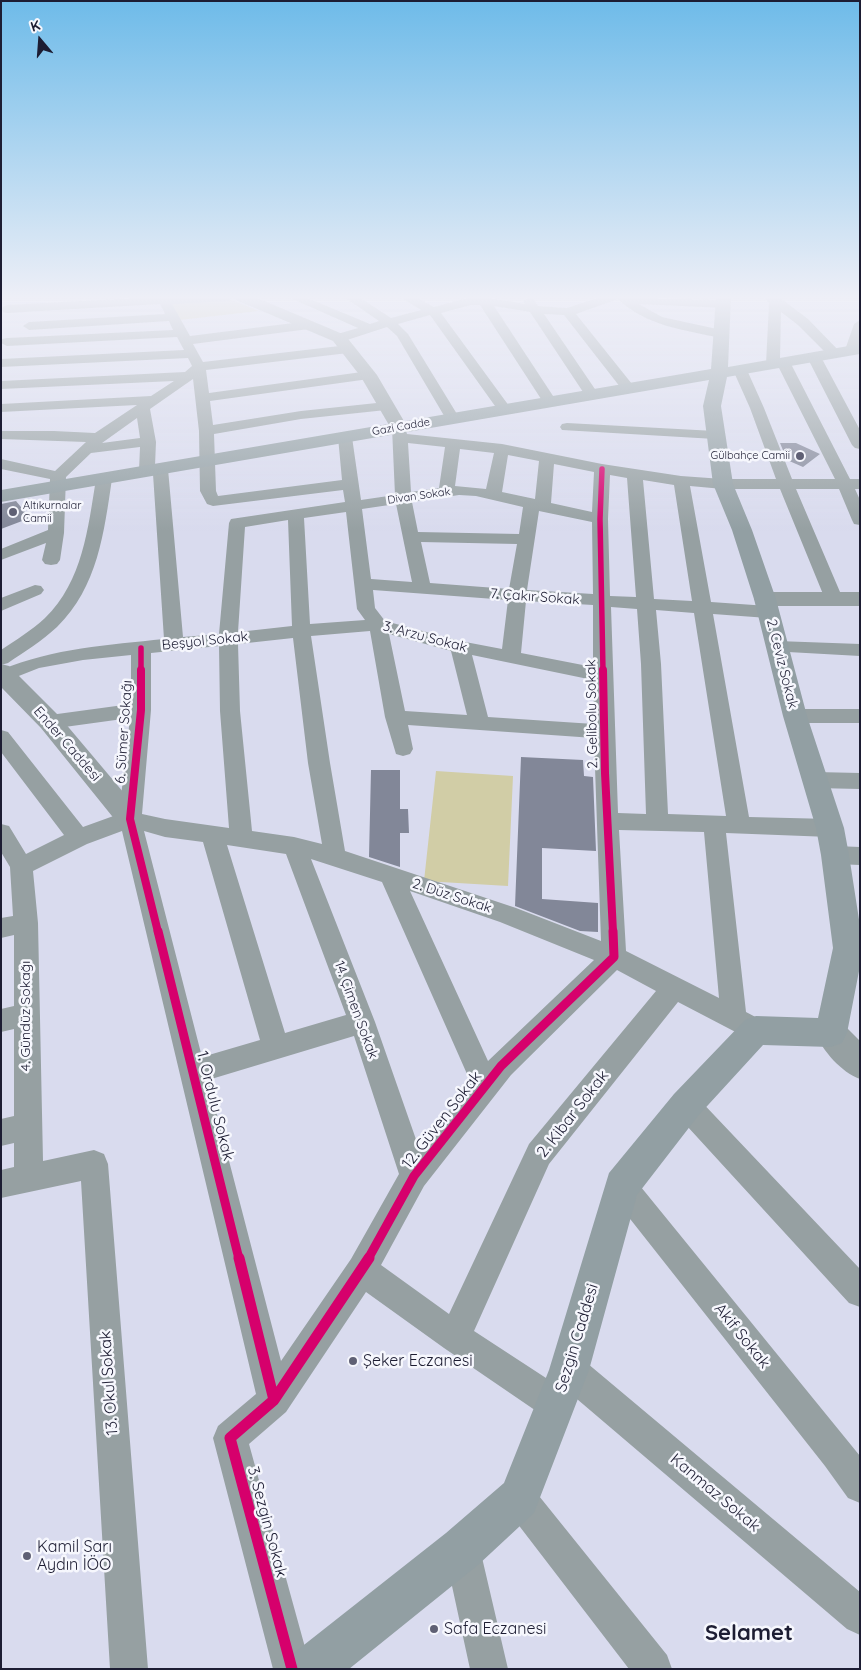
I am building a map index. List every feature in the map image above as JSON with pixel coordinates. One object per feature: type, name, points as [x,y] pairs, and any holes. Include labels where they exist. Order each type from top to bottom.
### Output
[{"type":"main road","name":"Gazi Cadde","points":[[1,496],[57,481],[104,479],[344,437],[399,433],[453,419],[713,375]]},
{"type":"main road","name":"2. Ceviz Sokak","points":[[728,375],[712,406],[723,484],[742,530],[767,605],[795,716],[830,828],[854,948],[850,1048]]},
{"type":"main road","points":[[745,1025],[850,1048]]},
{"type":"main road","name":"Sezgin Caddesi","points":[[312,1669],[462,1549],[519,1498],[563,1388],[622,1186],[686,1105],[745,1025]]},
{"type":"street","points":[[1,385],[103,375]]},
{"type":"street","points":[[51,560],[56,533],[57,481],[99,438],[148,404],[182,375]]},
{"type":"street","points":[[196,375],[203,398],[208,491],[213,501],[350,484]]},
{"type":"street","points":[[203,398],[369,375],[399,433],[404,498],[422,589]]},
{"type":"street","points":[[427,375],[453,419]]},
{"type":"street","points":[[479,375],[505,410]]},
{"type":"street","points":[[535,375],[557,401],[567,427],[566,460]]},
{"type":"street","points":[[578,375],[592,395]]},
{"type":"street","points":[[618,375],[629,389]]},
{"type":"street","points":[[732,375],[757,408],[786,484],[834,599]]},
{"type":"street","points":[[785,375],[852,484],[860,520]]},
{"type":"street","points":[[823,375],[860,445]]},
{"type":"street","points":[[1,408],[148,404]]},
{"type":"street","points":[[148,404],[148,442],[154,470],[174,644]]},
{"type":"street","points":[[206,430],[301,415],[386,406]]},
{"type":"street","points":[[567,427],[715,435]]},
{"type":"street","points":[[399,433],[566,460],[635,475],[681,481],[723,484],[852,484]]},
{"type":"street","points":[[1,435],[54,435],[99,438]]},
{"type":"street","name":"3. Arzu Sokak","points":[[344,437],[366,609],[378,625],[460,647],[603,674]]},
{"type":"street","points":[[87,450],[148,442]]},
{"type":"street","points":[[446,492],[453,443]]},
{"type":"street","points":[[493,495],[502,449]]},
{"type":"street","points":[[511,658],[525,539],[537,506],[547,457]]},
{"type":"street","points":[[1,464],[57,481]]},
{"type":"street","name":"2. Gelibolu Sokak","points":[[602,469],[600,519],[604,732],[614,957]]},
{"type":"street","points":[[635,475],[651,664],[657,822]]},
{"type":"street","points":[[2,671],[56,618],[81,582],[92,552],[104,479]]},
{"type":"street","points":[[681,481],[739,825]]},
{"type":"street","name":"Divan Sokak","points":[[228,639],[237,523],[446,492],[476,491],[600,519]]},
{"type":"street","points":[[296,514],[301,630],[318,763],[335,857]]},
{"type":"street","points":[[1,555],[56,533]]},
{"type":"street","points":[[411,537],[525,539]]},
{"type":"street","name":"7. Çakır Sokak","points":[[362,584],[701,608],[767,605]]},
{"type":"street","points":[[1,605],[35,590]]},
{"type":"street","points":[[767,605],[834,599],[860,599]]},
{"type":"street","points":[[378,625],[395,717],[403,749]]},
{"type":"street","name":"Beşyol Sokak","points":[[2,671],[83,654],[301,630],[378,625]]},
{"type":"street","points":[[228,639],[230,711],[241,837]]},
{"type":"street","points":[[460,647],[480,722]]},
{"type":"street","points":[[777,647],[860,650]]},
{"type":"street","name":"6. Sümer Sokağı","points":[[130,818],[141,710],[141,648]]},
{"type":"street","name":"Ender Caddesi","points":[[2,671],[50,722],[130,818]]},
{"type":"street","points":[[50,722],[141,710]]},
{"type":"street","points":[[795,716],[860,716]]},
{"type":"street","points":[[395,717],[604,732]]},
{"type":"street","points":[[2,738],[79,838]]},
{"type":"street","points":[[815,780],[860,781]]},
{"type":"street","points":[[9,852],[79,838],[130,818]]},
{"type":"street","name":"2. Düz Sokak","points":[[130,818],[165,828],[241,837],[294,846],[335,857],[508,915],[614,957],[745,1025]]},
{"type":"street","name":"1. Ordulu Sokak","points":[[130,818],[274,1400]]},
{"type":"street","points":[[608,821],[830,828]]},
{"type":"street","points":[[714,824],[745,1025]]},
{"type":"street","points":[[212,834],[276,1048]]},
{"type":"street","name":"14. Çimen Sokak","points":[[294,846],[362,1022],[414,1176]]},
{"type":"street","name":"4. Gündüz Sokağı","points":[[9,852],[14,926],[26,1015],[14,1129],[15,1181]]},
{"type":"street","points":[[835,855],[860,856]]},
{"type":"street","points":[[391,876],[486,1086]]},
{"type":"street","name":"12. Güven Sokak","points":[[274,1400],[362,1270],[414,1176],[501,1066],[614,957]]},
{"type":"street","name":"2. Kibar Sokak","points":[[455,1337],[539,1154],[675,987]]},
{"type":"street","points":[[1,1021],[26,1015]]},
{"type":"street","points":[[192,1072],[362,1022]]},
{"type":"street","points":[[686,1105],[860,1292]]},
{"type":"street","name":"13. Okul Sokak","points":[[15,1181],[94,1164],[129,1669]]},
{"type":"street","name":"Akif Sokak","points":[[622,1186],[860,1486]]},
{"type":"street","name":"Kanmaz Sokak","points":[[362,1270],[455,1337],[563,1388],[860,1616]]},
{"type":"street","name":"3. Sezgin Sokak","points":[[274,1400],[230,1438],[292,1669]]},
{"type":"street","points":[[519,1498],[653,1669]]},
{"type":"street","points":[[462,1549],[489,1669]]},
{"type":"shaded area","points":[[436,771],[513,776],[508,886],[424,881]]},
{"type":"building","name":"Gülbahçe Camii","points":[[780,443],[796,443],[820,454],[803,467],[787,460]]},
{"type":"building","name":"Altıkurnalar Camii","points":[[16,501],[30,518],[1,529],[1,504]]},
{"type":"building","points":[[521,757],[583,760],[584,776],[593,777],[596,851],[542,848],[542,899],[598,903],[598,932],[580,931],[515,906]]},
{"type":"building","points":[[371,770],[400,770],[400,809],[408,809],[409,833],[400,833],[400,867],[369,857]]},
{"type":"cycle path","points":[[292,1669],[230,1438],[274,1400],[362,1270],[414,1176],[501,1066],[614,957],[605,773],[600,519],[602,469]]},
{"type":"cycle path","points":[[141,648],[141,710],[130,819],[274,1400]]},
{"type":"place","name":"Gülbahçe Camii","points":[[800,456]]},
{"type":"place","name":"Altıkurnalar Camii","points":[[13,512]]},
{"type":"place","name":"Şeker Eczanesi","points":[[353,1361]]},
{"type":"place","name":"Kamil Sarı Aydın İÖO","points":[[27,1556]]},
{"type":"place","name":"Safa Eczanesi","points":[[434,1629]]},
{"type":"district","name":"Selamet","points":[[749,1633]]}]
